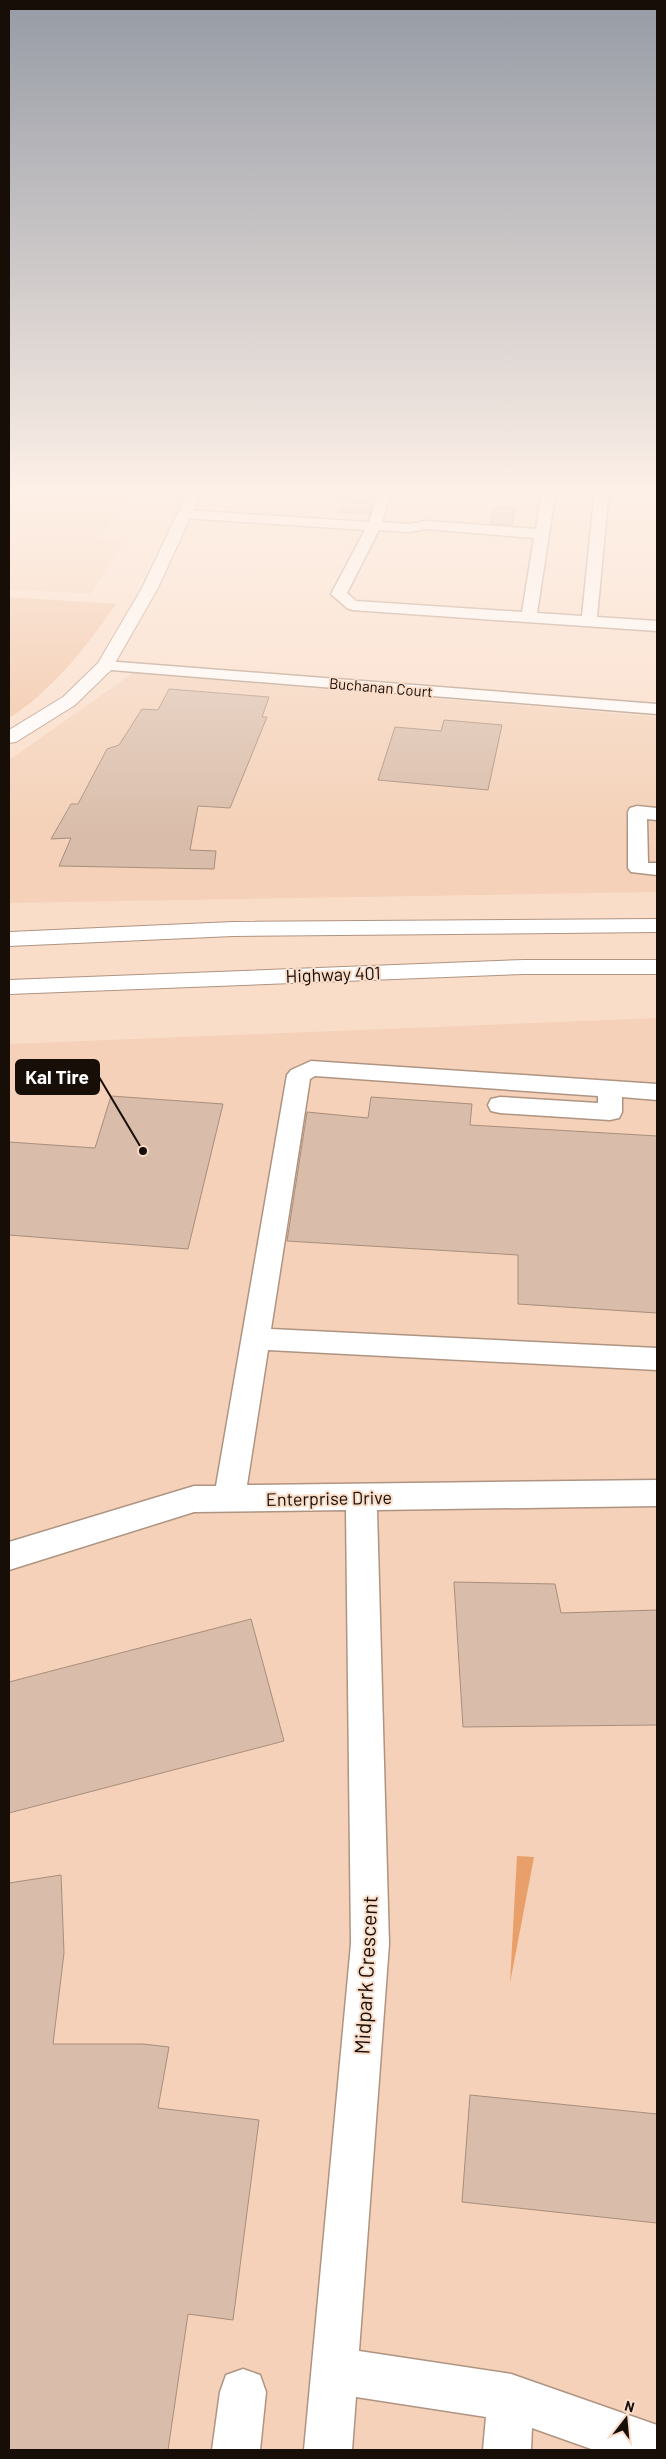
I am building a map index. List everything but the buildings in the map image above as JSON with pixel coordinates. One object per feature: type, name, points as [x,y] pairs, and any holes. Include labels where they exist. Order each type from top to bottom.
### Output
[{"type":"main road","points":[[9,738],[69,701],[105,666],[141,604]]},
{"type":"main road","points":[[9,939],[233,929],[657,925]]},
{"type":"main road","name":"Highway 401","points":[[9,987],[524,967],[657,967]]},
{"type":"street","points":[[351,604],[657,626]]},
{"type":"street","points":[[529,617],[531,604]]},
{"type":"street","points":[[589,621],[591,604]]},
{"type":"street","name":"Buchanan Court","points":[[105,666],[657,709]]},
{"type":"street","points":[[657,814],[637,812],[638,868],[657,869]]},
{"type":"street","points":[[230,1499],[299,1075],[311,1068],[657,1092]]},
{"type":"street","points":[[500,1105],[610,1112],[610,1088]]},
{"type":"street","points":[[256,1339],[657,1359]]},
{"type":"street","name":"Enterprise Drive","points":[[9,1556],[194,1499],[657,1493]]},
{"type":"street","name":"Midpark Crescent","points":[[328,2450],[370,1944],[361,1498]]},
{"type":"street","points":[[335,2371],[511,2397],[657,2449]]},
{"type":"street","points":[[236,2450],[243,2392]]},
{"type":"street","points":[[507,2450],[511,2397]]},
{"type":"shaded area","points":[[9,604],[116,604],[93,636],[55,681],[9,718]]},
{"type":"shaded area","points":[[133,673],[657,717],[657,892],[9,903],[9,760]]},
{"type":"shaded area","points":[[657,1018],[657,2450],[9,2450],[9,1044]]},
{"type":"shaded area","points":[[517,1856],[534,1857],[510,1983]]},
{"type":"place","name":"Kal Tire","points":[[143,1151]]}]
